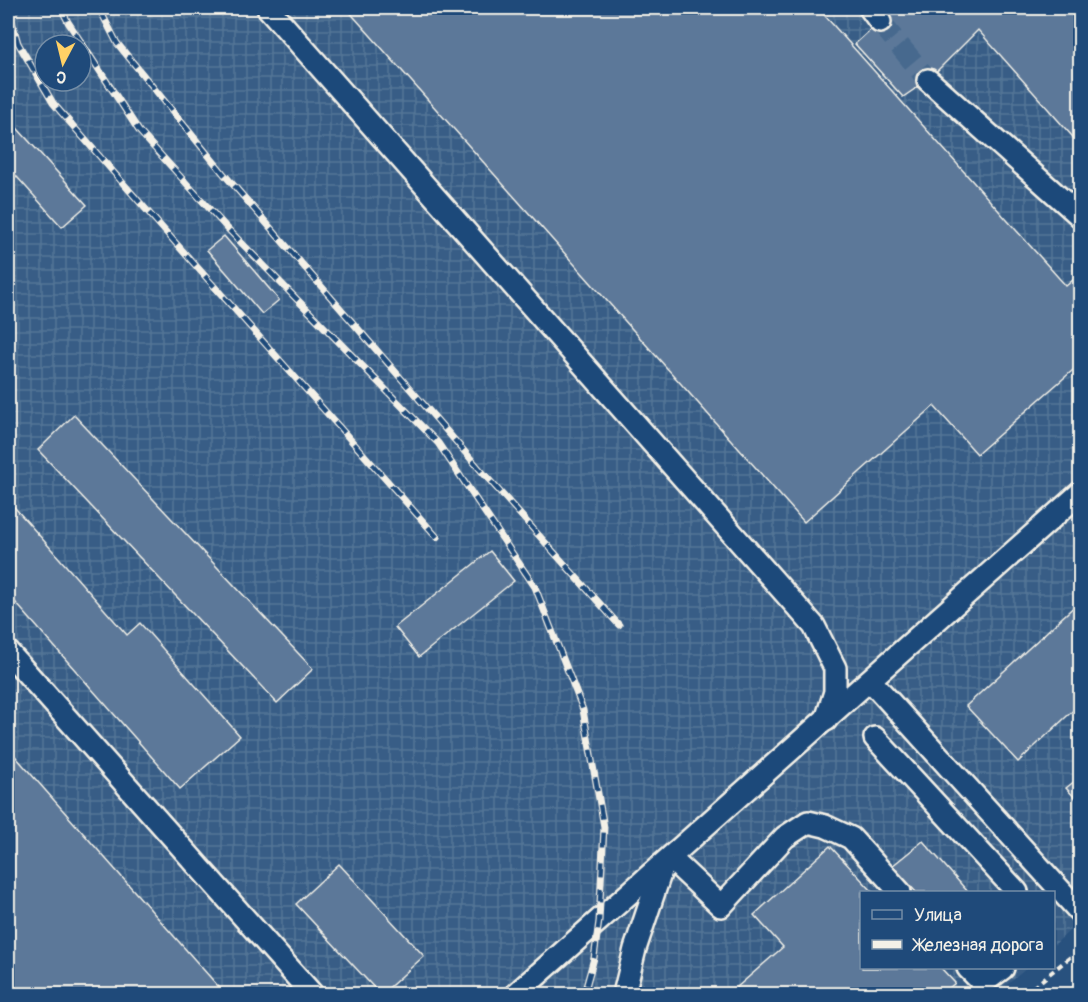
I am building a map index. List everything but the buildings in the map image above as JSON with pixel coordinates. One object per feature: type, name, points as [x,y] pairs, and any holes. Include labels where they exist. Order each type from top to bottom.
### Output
[{"type":"lane","points":[[268,8],[814,627],[835,668],[836,693],[826,720]]},
{"type":"lane","points":[[928,80],[1080,216]]},
{"type":"lane","points":[[516,994],[1080,493]]},
{"type":"lane","points":[[8,652],[312,994]]},
{"type":"lane","points":[[870,680],[1080,912]]},
{"type":"lane","points":[[874,738],[1016,891]]},
{"type":"lane","points":[[667,861],[721,906],[785,837],[808,822],[825,826],[851,838],[899,891]]},
{"type":"lane","points":[[624,994],[635,949],[667,861]]},
{"type":"lane","points":[[969,969],[983,983],[1001,969]]},
{"type":"path","points":[[1025,994],[1080,949]]},
{"type":"shaded area","points":[[8,8],[1080,8],[1080,921],[1055,944],[1055,891],[860,891],[860,969],[1026,969],[996,994],[8,994]]},
{"type":"tunnel","points":[[880,22],[928,80]]},
{"type":"railway","points":[[8,8],[18,43],[53,103],[437,537]]},
{"type":"railway","points":[[61,8],[139,131],[226,227],[438,443],[535,587],[583,710],[604,827],[599,921],[594,958],[584,994]]},
{"type":"railway","points":[[99,8],[117,43],[223,173],[484,474],[619,625]]}]
